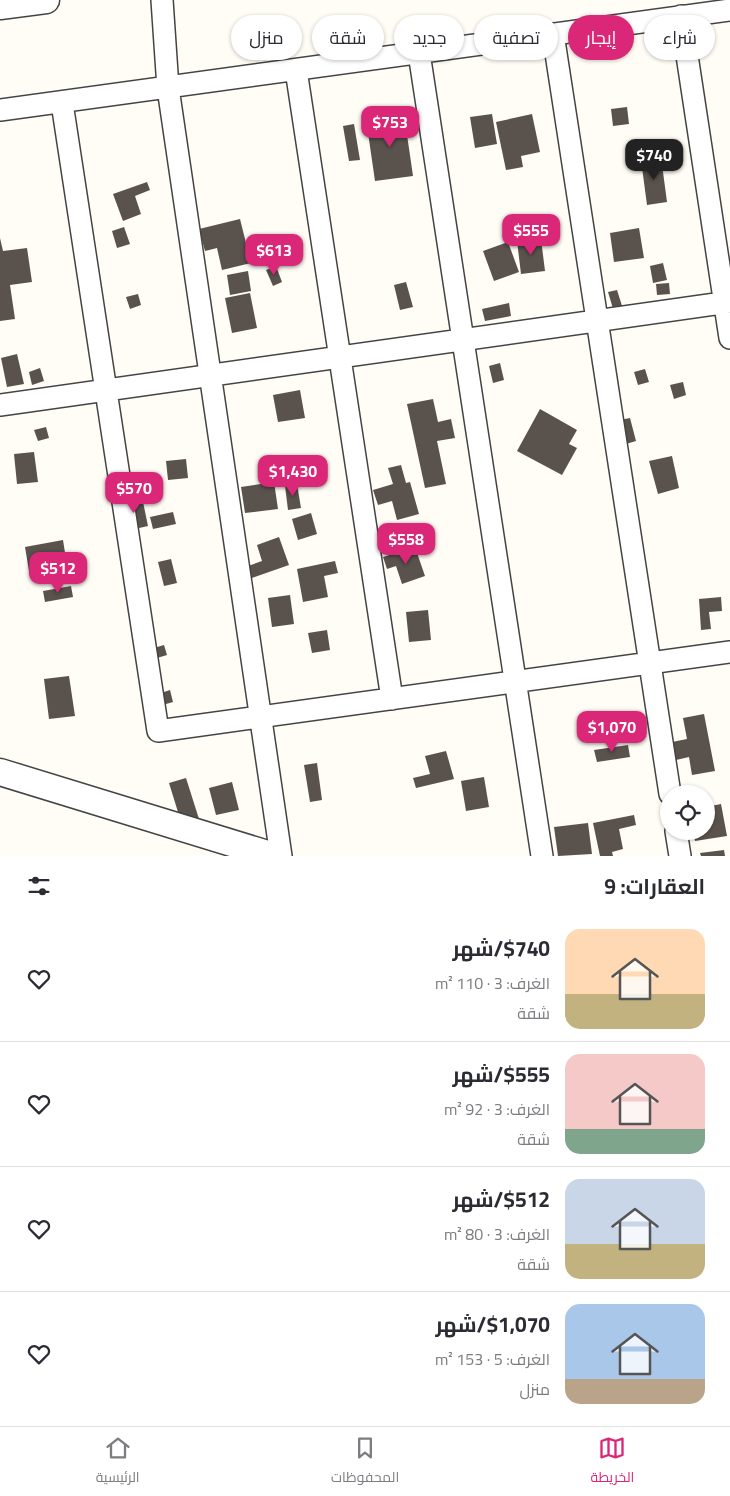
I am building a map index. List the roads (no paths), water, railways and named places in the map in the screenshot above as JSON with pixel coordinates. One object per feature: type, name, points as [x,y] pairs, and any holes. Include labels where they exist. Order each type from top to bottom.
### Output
[{"type":"street","points":[[0,6],[46,0]]},
{"type":"street","points":[[162,0],[168,88],[281,856]]},
{"type":"street","points":[[689,15],[730,10]]},
{"type":"street","points":[[558,33],[644,21]]},
{"type":"street","points":[[0,110],[394,56]]},
{"type":"street","points":[[420,60],[542,856]]},
{"type":"street","points":[[557,60],[669,785]]},
{"type":"street","points":[[688,60],[727,303],[730,338]]},
{"type":"street","points":[[296,70],[392,699]]},
{"type":"street","points":[[62,103],[158,731],[730,652]]},
{"type":"street","points":[[0,405],[727,303]]},
{"type":"street","points":[[0,772],[274,856]]},
{"type":"street","points":[[677,840],[680,856]]}]
